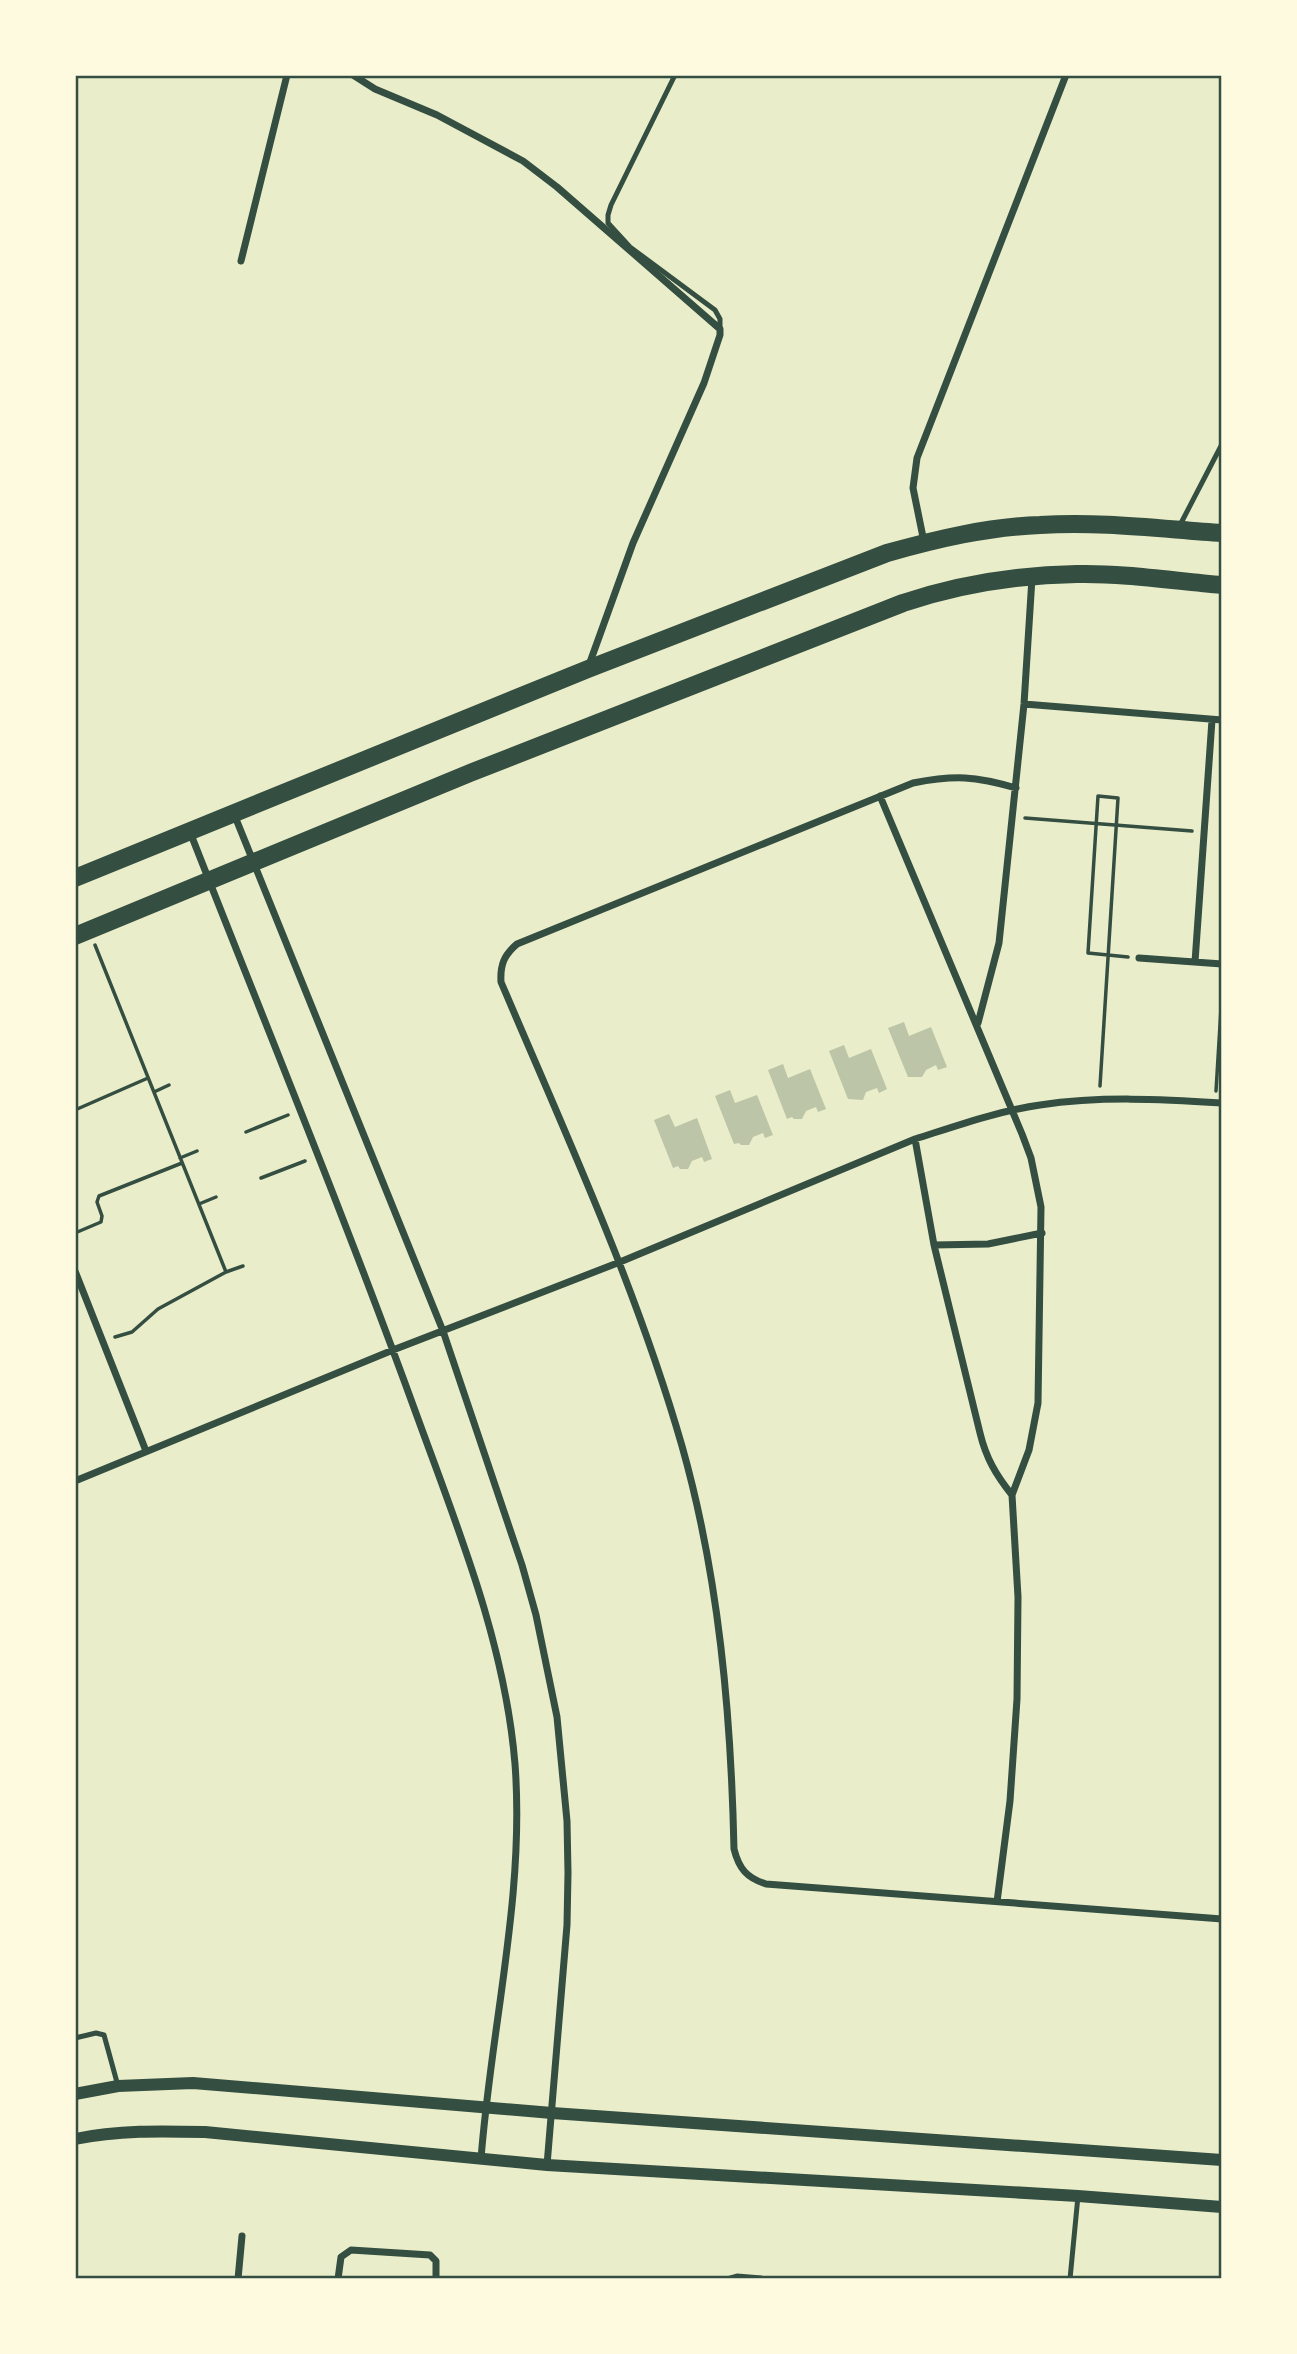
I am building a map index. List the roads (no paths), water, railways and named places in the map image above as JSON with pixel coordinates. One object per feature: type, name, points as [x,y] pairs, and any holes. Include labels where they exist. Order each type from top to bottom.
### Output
[{"type":"main road","points":[[75,878],[588,669],[887,553],[988,530],[1039,524],[1091,524],[1222,533]]},
{"type":"main road","points":[[82,933],[470,773],[903,603],[968,584],[1032,576],[1090,575],[1222,585]]},
{"type":"street","points":[[241,261],[287,75]]},
{"type":"street","points":[[353,75],[375,89],[437,116],[523,161],[557,187],[720,329],[704,383],[633,543],[588,669]]},
{"type":"street","points":[[924,543],[913,488],[917,458],[1066,75]]},
{"type":"street","points":[[977,1024],[999,943],[1024,705],[1032,576]]},
{"type":"street","points":[[1024,705],[1222,720]]},
{"type":"street","points":[[1195,962],[1212,720]]},
{"type":"street","points":[[1016,788],[982,778],[947,777],[913,783],[517,944],[503,960],[501,982],[620,1262],[678,1435],[702,1529],[716,1610],[732,1769],[734,1849],[744,1872],[754,1880],[766,1884],[1222,1919]]},
{"type":"street","points":[[880,796],[1013,1111],[1037,1182],[1042,1233],[1038,1403],[1029,1450],[1012,1495],[1018,1597],[1017,1699],[1010,1801],[997,1902]]},
{"type":"street","points":[[234,814],[443,1331],[522,1565],[542,1640],[557,1717],[567,1821],[568,1873],[567,1925],[547,2165]]},
{"type":"street","points":[[190,831],[393,1350],[468,1557],[496,1653],[511,1727],[516,1803],[514,1880],[481,2159]]},
{"type":"street","points":[[1139,958],[1222,964]]},
{"type":"street","points":[[75,1481],[393,1350],[620,1262],[915,1139],[965,1123],[1038,1105],[1100,1099],[1218,1103]]},
{"type":"street","points":[[915,1139],[934,1245],[986,1457],[997,1477],[1012,1495]]},
{"type":"street","points":[[934,1245],[988,1244],[1042,1233]]},
{"type":"street","points":[[75,1271],[146,1451]]},
{"type":"street","points":[[75,2094],[118,2086],[193,2083],[485,2108],[1222,2160]]},
{"type":"street","points":[[75,2139],[162,2131],[205,2132],[547,2165],[1222,2207]]},
{"type":"street","points":[[238,2279],[242,2236]]},
{"type":"street","points":[[338,2279],[341,2257],[351,2250],[430,2255],[436,2261],[436,2279]]},
{"type":"street","points":[[730,2279],[761,2279]]},
{"type":"lane","points":[[675,75],[611,205],[608,223],[630,247],[715,310],[720,319],[720,329]]},
{"type":"lane","points":[[1178,530],[1222,444]]},
{"type":"lane","points":[[75,2038],[96,2033],[104,2035],[118,2086]]},
{"type":"lane","points":[[1070,2279],[1077,2196]]}]
